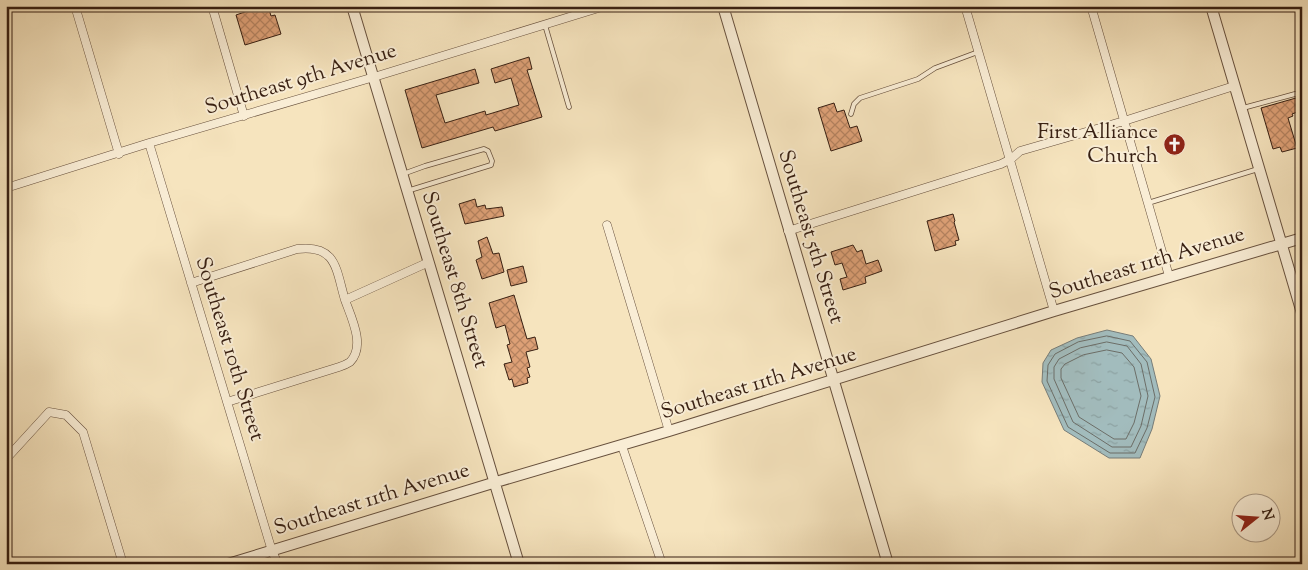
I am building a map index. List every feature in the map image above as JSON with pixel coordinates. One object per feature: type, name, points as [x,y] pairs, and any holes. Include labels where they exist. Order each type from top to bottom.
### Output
[{"type":"street","points":[[76,6],[120,154]]},
{"type":"street","points":[[212,6],[244,116]]},
{"type":"street","name":"Southeast 8th Street","points":[[352,6],[520,564]]},
{"type":"street","name":"Southeast 5th Street","points":[[723,6],[888,564]]},
{"type":"street","points":[[965,6],[1054,311]]},
{"type":"street","points":[[1091,6],[1169,276]]},
{"type":"street","points":[[1211,6],[1301,310]]},
{"type":"street","name":"Southeast 9th Avenue","points":[[6,188],[600,7]]},
{"type":"street","points":[[788,231],[1001,164],[1011,159],[1020,151],[1124,121],[1234,86]]},
{"type":"street","name":"Southeast 10th Street","points":[[149,143],[272,550],[278,564]]},
{"type":"street","points":[[607,225],[669,431]]},
{"type":"street","name":"Southeast 11th Avenue","points":[[228,564],[496,482],[622,446],[1169,276],[1302,238]]},
{"type":"street","points":[[191,283],[297,249],[312,247],[324,252],[333,259],[357,340],[356,352],[350,362],[227,402]]},
{"type":"street","points":[[345,300],[429,262]]},
{"type":"street","points":[[6,459],[49,412],[66,415],[83,432],[123,564]]},
{"type":"street","points":[[622,446],[662,564]]},
{"type":"lane","points":[[545,25],[569,107]]},
{"type":"lane","points":[[851,114],[854,104],[860,98],[918,79],[935,68],[978,52]]},
{"type":"lane","points":[[1241,108],[1295,94],[1302,95]]},
{"type":"lane","points":[[403,174],[484,149],[488,151],[492,161],[491,165],[407,190]]},
{"type":"lane","points":[[1148,203],[1259,169]]},
{"type":"water","points":[[1107,330],[1133,336],[1151,359],[1160,396],[1152,429],[1140,458],[1109,458],[1064,430],[1042,382],[1043,363],[1051,350],[1077,338]]},
{"type":"building","points":[[262,6],[268,6],[271,16],[275,15],[281,34],[245,45],[236,15]]},
{"type":"building","points":[[529,57],[532,69],[527,70],[542,117],[495,131],[493,127],[422,148],[405,90],[475,69],[479,83],[436,95],[445,123],[485,111],[486,115],[519,105],[511,78],[495,83],[491,69]]},
{"type":"building","points":[[1296,98],[1300,111],[1288,118],[1297,148],[1282,152],[1280,147],[1273,149],[1261,108]]},
{"type":"building","points":[[834,103],[837,112],[844,110],[850,128],[857,126],[862,141],[831,151],[818,108]]},
{"type":"building","points":[[475,199],[477,207],[485,205],[486,209],[502,207],[504,216],[465,224],[459,204]]},
{"type":"building","points":[[953,214],[959,240],[955,241],[956,245],[935,251],[927,221]]},
{"type":"building","points":[[487,237],[493,254],[499,253],[504,272],[482,279],[476,260],[482,257],[478,241]]},
{"type":"building","points":[[853,245],[857,252],[862,250],[866,264],[878,260],[882,271],[865,277],[866,283],[843,290],[840,279],[847,277],[842,263],[835,265],[831,252]]},
{"type":"building","points":[[523,266],[527,282],[511,286],[507,270]]},
{"type":"building","points":[[514,295],[527,339],[535,337],[538,349],[526,352],[530,367],[527,368],[530,377],[527,378],[528,383],[514,387],[512,379],[509,380],[504,364],[512,362],[507,345],[510,344],[505,325],[496,328],[489,303]]},
{"type":"place","name":"First Alliance Church","points":[[1174,145]]}]
